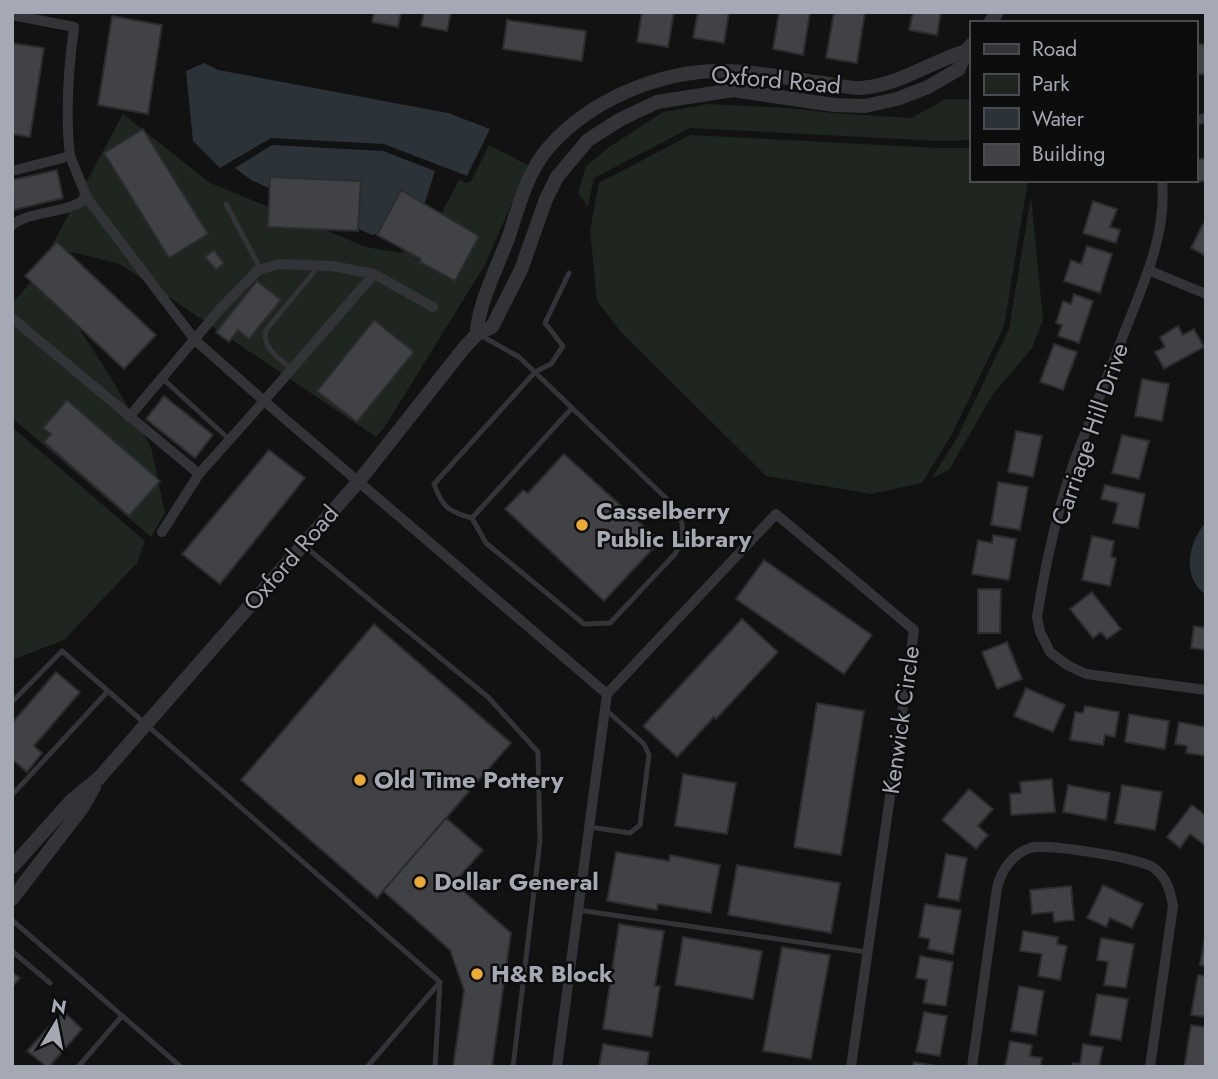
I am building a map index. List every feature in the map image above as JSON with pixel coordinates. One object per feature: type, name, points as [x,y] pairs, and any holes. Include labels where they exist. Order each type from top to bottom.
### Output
[{"type":"street","points":[[12,15],[74,27],[66,107],[70,156],[87,198],[195,340],[607,694],[557,1067]]},
{"type":"street","name":"Oxford Road","points":[[477,334],[477,319],[531,174],[549,148],[575,123],[607,103],[664,78],[725,71],[859,88],[908,76],[944,57],[969,50]]},
{"type":"street","name":"Oxford Road","points":[[12,867],[72,800],[99,778],[359,481],[477,334],[492,327],[521,270],[546,199],[558,177],[588,140],[621,119],[657,102],[733,90],[834,105],[876,104],[928,87],[959,69],[969,50]]},
{"type":"street","points":[[12,171],[70,156]]},
{"type":"street","name":"Carriage Hill Drive","points":[[1162,182],[1164,204],[1160,232],[1073,466],[1059,514],[1037,617],[1040,632],[1050,652],[1067,665],[1086,674],[1206,690]]},
{"type":"street","points":[[12,225],[33,216],[65,209],[87,198]]},
{"type":"street","points":[[130,417],[222,308],[261,270],[279,264],[320,265],[374,274],[433,307]]},
{"type":"street","points":[[1148,270],[1206,294]]},
{"type":"street","points":[[162,532],[199,474],[374,274]]},
{"type":"street","points":[[12,318],[199,474]]},
{"type":"street","name":"Kenwick Circle","points":[[607,694],[776,514],[914,630],[851,1067]]},
{"type":"street","name":"Oxford Road","points":[[12,899],[82,808],[99,778]]},
{"type":"street","points":[[972,1067],[1001,872],[1031,848],[1052,848],[1138,860],[1153,867],[1170,889],[1173,906],[1150,1067]]},
{"type":"lane","points":[[226,204],[261,270]]},
{"type":"lane","points":[[292,369],[266,346],[266,330],[320,265]]},
{"type":"lane","points":[[477,334],[519,357],[536,372],[669,501],[682,523],[683,538],[675,554],[610,623],[584,624],[486,544],[472,518],[452,512],[440,500],[434,484],[536,372],[551,364],[563,346],[545,323],[569,273]]},
{"type":"lane","points":[[162,378],[230,440]]},
{"type":"lane","points":[[472,518],[572,408]]},
{"type":"lane","points":[[303,545],[488,696],[538,752],[540,841],[513,1067]]},
{"type":"lane","points":[[12,702],[62,651],[440,982]]},
{"type":"lane","points":[[12,795],[108,691]]},
{"type":"lane","points":[[589,827],[630,833],[640,825],[649,755],[644,744],[605,708]]},
{"type":"lane","points":[[578,910],[867,952]]},
{"type":"lane","points":[[12,920],[181,1067]]},
{"type":"lane","points":[[12,951],[50,983]]},
{"type":"lane","points":[[367,1067],[440,982]]},
{"type":"lane","points":[[435,1067],[440,982]]},
{"type":"lane","points":[[78,1067],[122,1016]]},
{"type":"green space","points":[[946,99],[970,99],[970,140],[939,141],[690,128],[594,178],[588,206],[578,193],[586,166],[663,112],[708,104],[911,118]]},
{"type":"green space","points":[[123,114],[210,183],[366,247],[401,253],[440,216],[459,180],[467,183],[471,181],[489,145],[528,165],[486,263],[376,437],[120,264],[51,247]]},
{"type":"green space","points":[[690,135],[970,148],[970,182],[1028,182],[1004,326],[952,434],[922,483],[871,494],[766,476],[621,332],[597,301],[590,230],[599,183]]},
{"type":"green space","points":[[1031,197],[1043,320],[1032,348],[993,394],[949,470],[932,478],[957,438],[1009,329]]},
{"type":"green space","points":[[34,278],[78,327],[151,447],[165,513],[151,537],[12,418],[12,304]]},
{"type":"green space","points":[[12,427],[145,541],[137,563],[64,640],[12,660]]},
{"type":"water","points":[[204,63],[218,70],[448,113],[490,129],[467,176],[384,144],[271,138],[220,168],[193,141],[186,71]]},
{"type":"water","points":[[272,145],[383,151],[435,171],[417,227],[372,235],[251,180],[235,168]]},
{"type":"water","points":[[1206,522],[1206,595],[1193,579],[1190,560],[1195,540]]},
{"type":"building","points":[[374,12],[401,12],[398,27],[372,22]]},
{"type":"building","points":[[424,12],[451,12],[447,31],[421,26]]},
{"type":"building","points":[[642,12],[674,12],[668,47],[637,42]]},
{"type":"building","points":[[698,12],[729,12],[724,43],[693,38]]},
{"type":"building","points":[[779,12],[810,12],[803,55],[773,49]]},
{"type":"building","points":[[834,12],[865,12],[857,63],[826,58]]},
{"type":"building","points":[[913,12],[941,12],[937,35],[909,30]]},
{"type":"building","points":[[112,16],[162,25],[148,114],[98,105]]},
{"type":"building","points":[[507,20],[586,31],[582,61],[503,49]]},
{"type":"building","points":[[12,43],[44,48],[30,137],[12,134]]},
{"type":"building","points":[[1197,43],[1206,45],[1206,75],[1197,73]]},
{"type":"building","points":[[143,129],[208,234],[169,258],[104,153]]},
{"type":"building","points":[[1206,158],[1206,181],[1197,182],[1197,160]]},
{"type":"building","points":[[57,170],[63,198],[14,210],[12,180]]},
{"type":"building","points":[[270,177],[361,181],[358,231],[268,227]]},
{"type":"building","points":[[401,190],[479,236],[455,281],[377,235]]},
{"type":"building","points":[[1093,201],[1117,209],[1110,227],[1120,230],[1116,243],[1083,233]]},
{"type":"building","points":[[1203,224],[1206,225],[1206,256],[1191,248]]},
{"type":"building","points":[[57,242],[156,335],[124,369],[25,276]]},
{"type":"building","points":[[1087,246],[1112,254],[1100,293],[1064,281],[1071,260],[1081,264]]},
{"type":"building","points":[[214,250],[224,263],[216,270],[205,257]]},
{"type":"building","points":[[257,281],[281,300],[249,339],[238,330],[229,342],[216,332]]},
{"type":"building","points":[[1074,294],[1093,301],[1079,343],[1058,336],[1062,325],[1056,323],[1063,301],[1071,304]]},
{"type":"building","points":[[374,320],[414,352],[357,422],[317,391]]},
{"type":"building","points":[[1178,326],[1183,335],[1194,329],[1204,347],[1164,369],[1155,352],[1165,347],[1160,337]]},
{"type":"building","points":[[1054,344],[1077,352],[1063,390],[1040,382]]},
{"type":"building","points":[[1142,379],[1169,384],[1162,421],[1135,416]]},
{"type":"building","points":[[164,396],[213,435],[195,458],[146,419]]},
{"type":"building","points":[[67,400],[160,481],[129,516],[44,442],[51,434],[43,428]]},
{"type":"building","points":[[1016,431],[1042,436],[1033,477],[1008,472]]},
{"type":"building","points":[[1122,435],[1149,441],[1139,479],[1112,473]]},
{"type":"building","points":[[269,450],[305,478],[220,584],[182,554]]},
{"type":"building","name":"Casselberry Public Library","points":[[564,454],[660,541],[604,601],[505,509],[523,490],[528,493]]},
{"type":"building","points":[[998,482],[1028,487],[1020,530],[991,525]]},
{"type":"building","points":[[1105,485],[1145,494],[1138,528],[1113,523],[1118,503],[1101,499]]},
{"type":"building","points":[[993,535],[1016,539],[1009,580],[972,574],[978,540],[992,543]]},
{"type":"building","points":[[1092,536],[1114,541],[1111,557],[1116,558],[1110,586],[1082,580]]},
{"type":"building","points":[[764,560],[872,635],[844,674],[736,599]]},
{"type":"building","points":[[978,589],[1001,589],[1000,633],[978,633]]},
{"type":"building","points":[[1092,592],[1121,629],[1107,639],[1101,632],[1093,638],[1070,609]]},
{"type":"building","points":[[742,619],[778,652],[677,757],[643,726]]},
{"type":"building","points":[[374,624],[511,743],[377,898],[241,780]]},
{"type":"building","points":[[1194,626],[1206,628],[1206,650],[1191,648]]},
{"type":"building","points":[[1007,642],[1022,679],[997,689],[982,652]]},
{"type":"building","points":[[56,672],[80,692],[34,746],[42,753],[27,772],[14,761],[12,763],[12,723]]},
{"type":"building","points":[[1026,688],[1065,705],[1053,732],[1014,716]]},
{"type":"building","points":[[817,703],[864,711],[841,855],[794,847]]},
{"type":"building","points":[[1085,706],[1119,712],[1115,737],[1105,735],[1103,745],[1070,740],[1075,712],[1083,713]]},
{"type":"building","points":[[1129,714],[1169,721],[1165,749],[1125,742]]},
{"type":"building","points":[[1179,722],[1206,727],[1206,756],[1186,753],[1187,746],[1175,744]]},
{"type":"building","points":[[683,774],[736,783],[727,834],[675,826]]},
{"type":"building","points":[[1052,779],[1055,812],[1011,815],[1010,794],[1021,793],[1020,782]]},
{"type":"building","points":[[1068,785],[1110,793],[1106,820],[1063,812]]},
{"type":"building","points":[[1122,785],[1162,792],[1155,830],[1115,823]]},
{"type":"building","points":[[969,789],[993,809],[978,826],[988,835],[976,849],[942,820]]},
{"type":"building","points":[[1192,805],[1206,816],[1206,846],[1190,834],[1180,848],[1167,837]]},
{"type":"building","points":[[446,818],[483,850],[454,883],[511,933],[492,1067],[453,1067],[464,990],[450,950],[383,891]]},
{"type":"building","points":[[616,852],[669,861],[670,855],[720,865],[711,913],[658,904],[657,910],[607,901]]},
{"type":"building","points":[[946,854],[967,858],[959,901],[938,897]]},
{"type":"building","points":[[737,865],[840,883],[831,933],[728,915]]},
{"type":"building","points":[[1103,885],[1143,904],[1132,928],[1110,918],[1106,927],[1087,918]]},
{"type":"building","points":[[1071,886],[1074,920],[1054,922],[1053,912],[1032,914],[1030,890]]},
{"type":"building","points":[[925,904],[961,910],[953,954],[928,949],[930,939],[919,937]]},
{"type":"building","points":[[619,924],[664,931],[655,986],[660,986],[652,1037],[603,1029]]},
{"type":"building","points":[[1023,931],[1058,937],[1057,944],[1067,946],[1060,980],[1038,976],[1042,954],[1020,951]]},
{"type":"building","points":[[1206,932],[1206,966],[1200,965]]},
{"type":"building","points":[[683,937],[762,951],[753,999],[675,985]]},
{"type":"building","points":[[1101,938],[1134,944],[1126,988],[1104,985],[1108,962],[1097,960]]},
{"type":"building","points":[[782,947],[830,955],[811,1059],[763,1051]]},
{"type":"building","points":[[920,956],[953,962],[946,1006],[923,1003],[927,980],[916,978]]},
{"type":"building","points":[[12,972],[20,978],[12,987]]},
{"type":"building","points":[[1198,975],[1206,976],[1206,1017],[1191,1015]]},
{"type":"building","points":[[1019,986],[1044,991],[1036,1035],[1011,1031]]},
{"type":"building","points":[[1097,994],[1128,999],[1121,1040],[1090,1035]]},
{"type":"building","points":[[63,1011],[82,1029],[47,1067],[27,1051]]},
{"type":"building","points":[[924,1012],[947,1016],[940,1056],[916,1052]]},
{"type":"building","points":[[1191,1025],[1206,1027],[1206,1067],[1184,1067]]},
{"type":"building","points":[[1010,1041],[1032,1045],[1030,1056],[1042,1058],[1040,1067],[1005,1067]]},
{"type":"building","points":[[603,1044],[649,1052],[647,1067],[599,1067]]},
{"type":"building","points":[[1083,1044],[1103,1047],[1099,1067],[1072,1067],[1073,1063],[1080,1064]]},
{"type":"building","points":[[914,1062],[937,1066],[937,1067],[913,1067]]},
{"type":"place","name":"Casselberry Public Library","points":[[582,525]]},
{"type":"place","name":"Old Time Pottery","points":[[360,780]]},
{"type":"place","name":"Dollar General","points":[[420,882]]},
{"type":"place","name":"H&R Block","points":[[477,974]]}]
